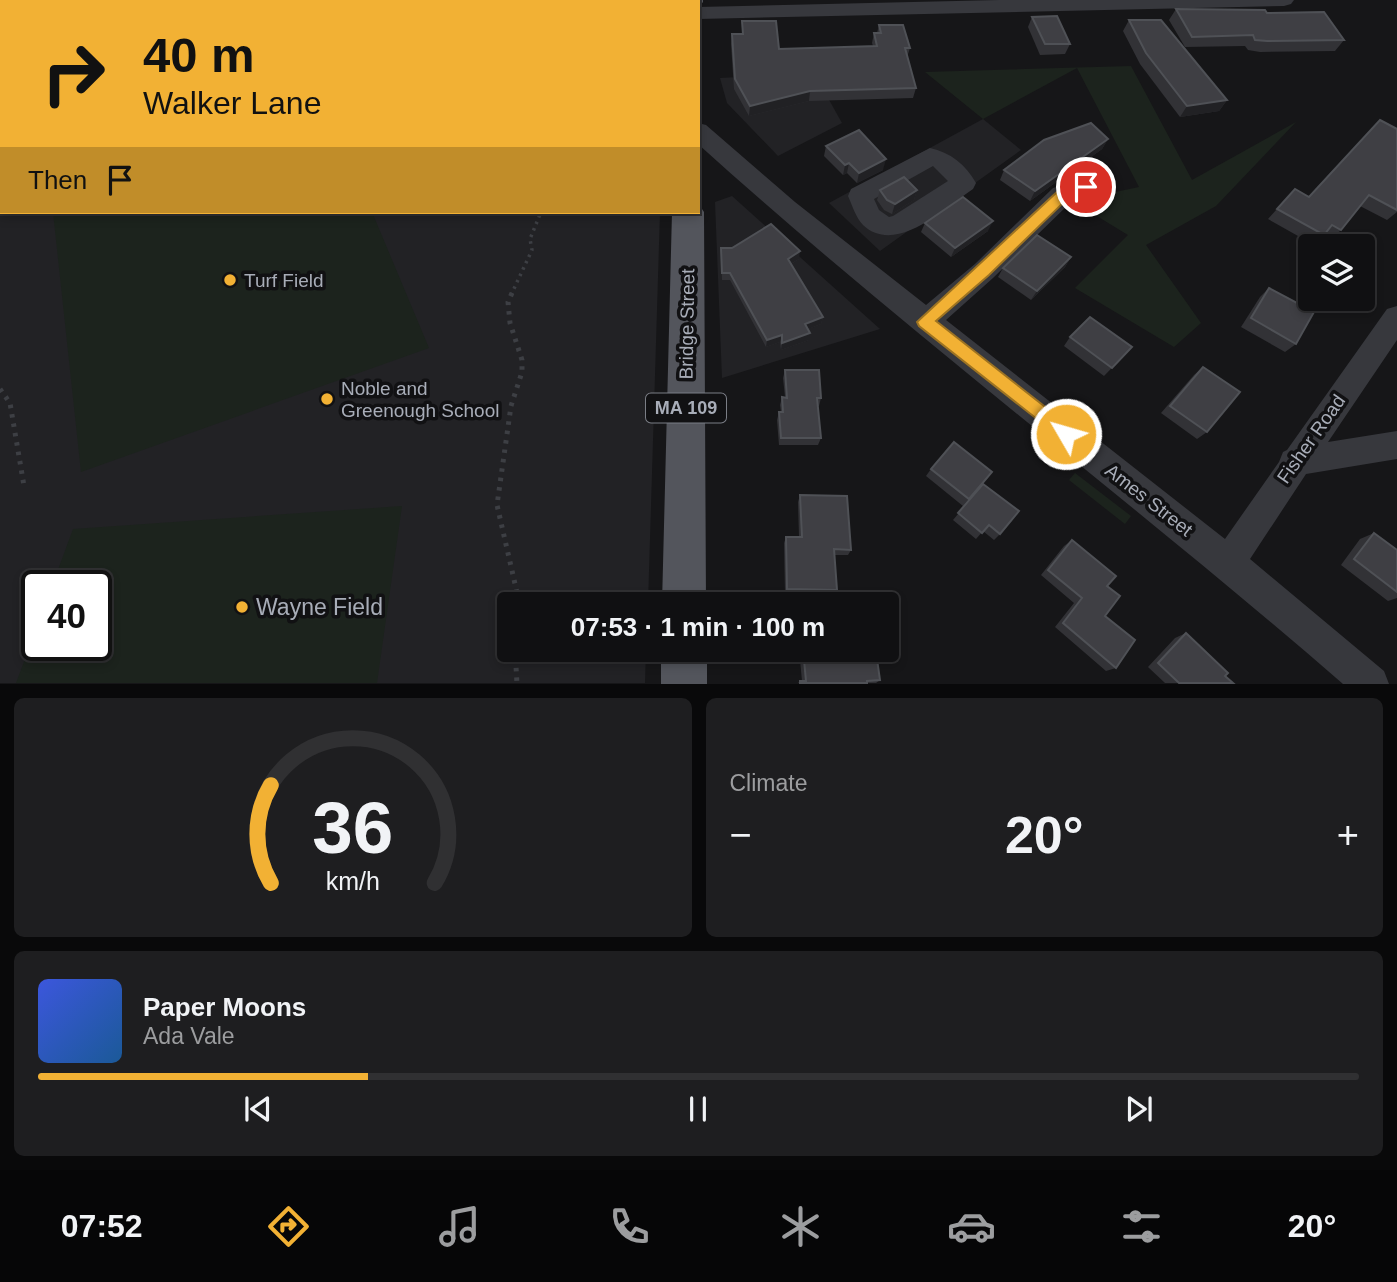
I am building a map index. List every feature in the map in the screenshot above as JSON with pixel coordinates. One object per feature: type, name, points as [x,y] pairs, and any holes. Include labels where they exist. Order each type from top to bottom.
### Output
[{"type":"main road","name":"Bridge Street","points":[[684,592],[688,214]]},
{"type":"main road","points":[[684,662],[684,684]]},
{"type":"street","points":[[700,13],[923,3],[1284,0]]},
{"type":"street","name":"Ames Street","points":[[700,133],[825,240],[1228,562],[1371,684]]},
{"type":"street","points":[[925,322],[984,271],[1062,195],[1086,187]]},
{"type":"street","points":[[825,240],[870,216]]},
{"type":"street","name":"Fisher Road","points":[[1228,562],[1294,462],[1397,317]]},
{"type":"street","points":[[1294,462],[1397,445]]},
{"type":"path","points":[[517,592],[496,505],[510,406],[523,372],[522,359],[510,323],[508,302],[533,250],[530,239],[540,214]]},
{"type":"path","points":[[0,389],[10,403],[24,486]]},
{"type":"path","points":[[516,662],[517,684]]},
{"type":"shaded area","points":[[1131,66],[1192,180],[1296,122],[1216,206],[1146,245],[1201,323],[1174,347],[1075,288],[1128,235],[1072,201],[1139,187],[1077,68],[983,119],[925,72]]},
{"type":"shaded area","points":[[814,73],[842,123],[778,156],[727,103],[720,78]]},
{"type":"shaded area","points":[[983,119],[1021,150],[880,251],[829,203]]},
{"type":"shaded area","points":[[732,196],[880,329],[722,378],[715,202]]},
{"type":"shaded area","name":"Noble and Greenough School","points":[[0,214],[660,214],[648,592],[497,592],[497,662],[646,662],[645,683],[0,683]]},
{"type":"shaded area","name":"Turf Field","points":[[53,214],[373,214],[429,348],[81,472]]},
{"type":"shaded area","points":[[1075,473],[1131,516],[1125,524],[1069,480]]},
{"type":"shaded area","name":"Wayne Field","points":[[402,506],[377,683],[16,683],[24,661],[112,661],[112,570],[58,570],[73,529]]},
{"type":"building","points":[[1176,9],[1265,10],[1267,13],[1324,12],[1344,40],[1267,41],[1255,40],[1253,35],[1192,37]]},
{"type":"building","points":[[1057,16],[1070,44],[1045,44],[1032,17]]},
{"type":"building","points":[[1129,20],[1161,20],[1227,100],[1187,106],[1146,53]]},
{"type":"building","points":[[742,21],[776,21],[779,49],[877,46],[874,33],[881,33],[879,25],[903,25],[910,48],[905,48],[916,88],[810,91],[750,106],[735,79],[732,34],[743,34]]},
{"type":"building","points":[[1380,120],[1397,129],[1397,210],[1369,195],[1341,230],[1332,225],[1322,234],[1277,209],[1295,189],[1309,197]]},
{"type":"building","points":[[1091,123],[1108,139],[1035,191],[1004,170],[1044,140]]},
{"type":"building","points":[[859,130],[886,159],[859,173],[849,163],[845,165],[826,146]]},
{"type":"building","points":[[904,177],[917,190],[895,204],[887,200],[880,190]]},
{"type":"building","points":[[963,197],[993,221],[955,248],[925,223]]},
{"type":"building","points":[[771,224],[800,251],[788,259],[823,317],[805,324],[810,333],[782,343],[782,335],[767,340],[730,273],[722,273],[721,248],[732,248]]},
{"type":"building","points":[[1037,235],[1071,257],[1037,291],[1003,268]]},
{"type":"building","points":[[1269,288],[1298,303],[1298,311],[1314,312],[1296,344],[1251,318]]},
{"type":"building","points":[[1090,317],[1132,347],[1112,368],[1070,337]]},
{"type":"building","points":[[1203,367],[1240,392],[1207,432],[1170,406]]},
{"type":"building","points":[[785,370],[819,370],[821,398],[817,398],[821,438],[781,438],[779,412],[783,412],[782,397],[787,398]]},
{"type":"building","points":[[954,442],[992,472],[969,499],[931,469]]},
{"type":"building","points":[[983,484],[1019,511],[1000,534],[989,525],[982,533],[958,513]]},
{"type":"building","points":[[800,495],[847,496],[851,550],[834,549],[837,590],[787,589],[786,537],[802,537]]},
{"type":"building","points":[[1374,533],[1397,550],[1397,592],[1354,559]]},
{"type":"building","points":[[1072,540],[1116,576],[1107,586],[1120,596],[1105,616],[1135,640],[1116,668],[1063,623],[1082,598],[1048,570]]},
{"type":"building","points":[[1186,633],[1228,673],[1225,676],[1233,683],[1179,683],[1158,663]]},
{"type":"building","points":[[804,662],[877,662],[880,680],[867,683],[800,683],[806,681]]},
{"type":"place","name":"Turf Field","points":[[230,280]]},
{"type":"place","name":"Noble and Greenough School","points":[[327,399]]},
{"type":"place","name":"Wayne Field","points":[[242,607]]},
{"type":"route","points":[[1066,434],[925,322],[984,271],[1062,195],[1086,187]]}]
